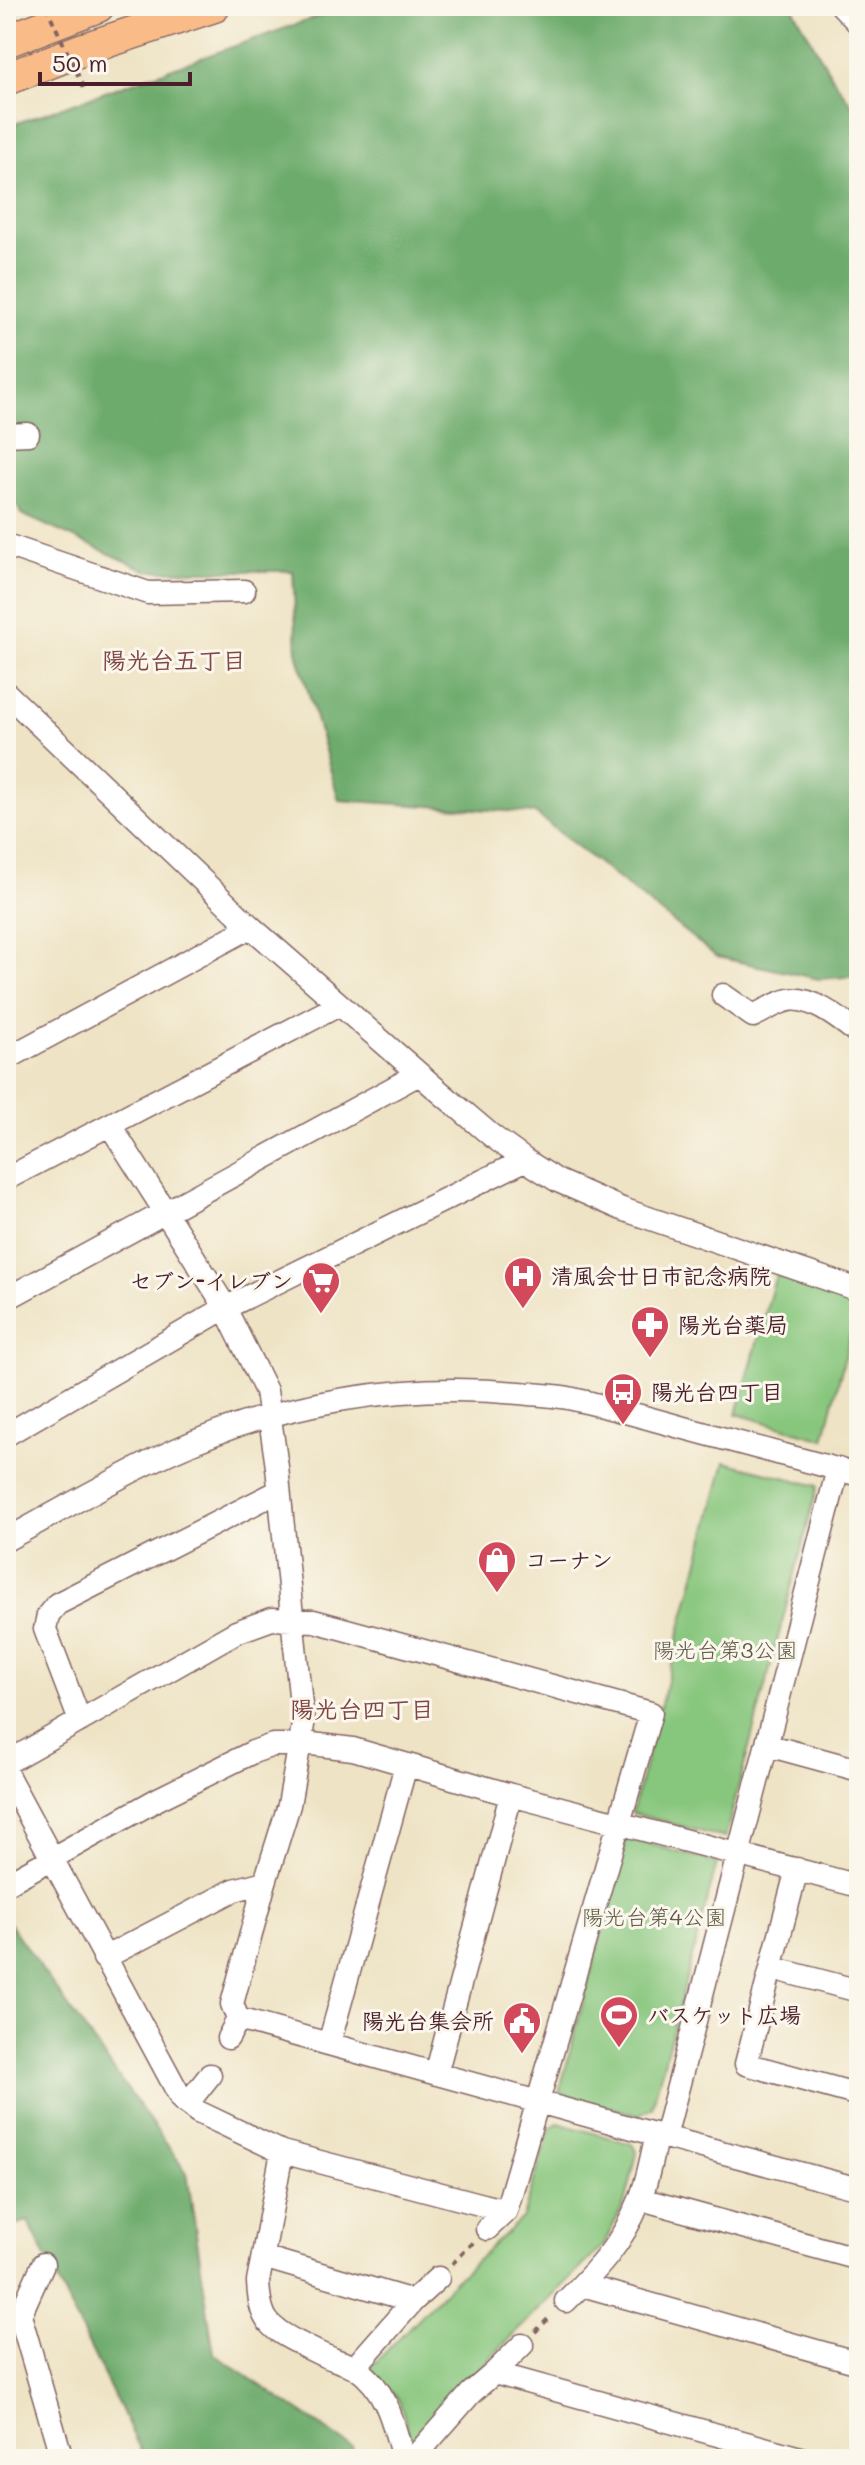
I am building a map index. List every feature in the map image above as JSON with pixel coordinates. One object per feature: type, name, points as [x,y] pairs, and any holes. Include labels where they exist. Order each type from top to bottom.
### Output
[{"type":"highway","points":[[6,41],[98,6]]},
{"type":"highway","points":[[6,79],[81,50],[214,6]]},
{"type":"street","points":[[842,6],[859,24]]},
{"type":"street","points":[[6,545],[148,593],[244,591]]},
{"type":"street","points":[[6,693],[251,927],[419,1074],[525,1160],[558,1181],[622,1209],[859,1290]]},
{"type":"street","points":[[6,1059],[251,927]]},
{"type":"street","points":[[723,995],[753,1016],[791,999],[809,1003],[827,1010],[859,1034]]},
{"type":"street","points":[[6,1179],[339,1005]]},
{"type":"street","points":[[6,1299],[419,1074]]},
{"type":"street","points":[[110,1125],[225,1308],[266,1391],[270,1416],[303,1725],[289,1805],[232,2004],[233,2029],[329,2044],[859,2189]]},
{"type":"street","points":[[6,1435],[225,1308],[525,1160]]},
{"type":"street","points":[[6,1540],[173,1451],[270,1416],[332,1401],[411,1391],[447,1389],[570,1398],[848,1472],[767,1745],[661,2136],[641,2199],[610,2255],[566,2301]]},
{"type":"street","points":[[80,1721],[45,1629],[48,1615],[57,1604],[279,1491]]},
{"type":"street","points":[[6,1763],[236,1632],[272,1619],[314,1621],[651,1713],[506,2211],[487,2229]]},
{"type":"street","points":[[6,1884],[158,1799],[253,1752],[273,1745],[300,1745],[353,1749],[511,1795],[620,1821],[859,1886]]},
{"type":"street","points":[[767,1745],[859,1770]]},
{"type":"street","points":[[329,2044],[406,1765]]},
{"type":"street","points":[[6,1773],[172,2083],[187,2104],[282,2152],[506,2211]]},
{"type":"street","points":[[436,2074],[511,1795]]},
{"type":"street","points":[[797,1869],[746,2064],[859,2095]]},
{"type":"street","points":[[104,1958],[234,1890],[265,1882]]},
{"type":"street","points":[[772,1968],[859,1991]]},
{"type":"street","points":[[187,2104],[210,2075]]},
{"type":"street","points":[[282,2152],[258,2282],[259,2300],[265,2317],[276,2332],[355,2367],[373,2385],[390,2409],[403,2459]]},
{"type":"street","points":[[641,2199],[859,2259]]},
{"type":"street","points":[[263,2257],[413,2301]]},
{"type":"street","points":[[43,2264],[20,2315],[62,2459]]},
{"type":"street","points":[[355,2367],[413,2301],[438,2278]]},
{"type":"street","points":[[582,2285],[859,2363]]},
{"type":"street","points":[[413,2459],[471,2393],[522,2345]]},
{"type":"street","points":[[494,2373],[804,2459]]},
{"type":"path","points":[[46,6],[84,88]]},
{"type":"path","points":[[438,2278],[487,2229]]},
{"type":"path","points":[[522,2345],[566,2301]]},
{"type":"green space","points":[[348,6],[792,6],[832,77],[859,115],[859,976],[819,979],[717,957],[535,813],[339,800],[297,652],[293,571],[148,571],[21,514],[6,480],[6,127]]},
{"type":"green space","points":[[776,1275],[859,1301],[824,1439],[737,1414]]},
{"type":"green space","name":"陽光台第3公園","points":[[725,1462],[818,1486],[725,1838],[632,1813]]},
{"type":"green space","name":"陽光台第4公園","points":[[627,1838],[717,1863],[652,2107],[638,2115],[559,2093]]},
{"type":"green space","points":[[6,1919],[187,2173],[214,2354],[352,2447],[355,2459],[145,2459],[28,2221],[6,2228],[6,2015],[13,2012],[6,1965]]},
{"type":"green space","points":[[558,2123],[632,2144],[637,2153],[626,2200],[603,2246],[466,2382],[417,2437],[410,2436],[399,2400],[370,2368],[452,2283],[523,2217],[550,2128]]},
{"type":"place","name":"清風会廿日市記念病院","points":[[523,1310]]},
{"type":"place","name":"セブン-イレブン","points":[[321,1315]]},
{"type":"place","name":"陽光台薬局","points":[[650,1359]]},
{"type":"place","name":"陽光台四丁目","points":[[623,1426]]},
{"type":"place","name":"コーナン","points":[[497,1594]]},
{"type":"place","name":"バスケット広場","points":[[619,2049]]},
{"type":"place","name":"陽光台集会所","points":[[522,2055]]},
{"type":"district","name":"陽光台五丁目","points":[[174,661]]},
{"type":"district","name":"陽光台四丁目","points":[[362,1710]]}]
